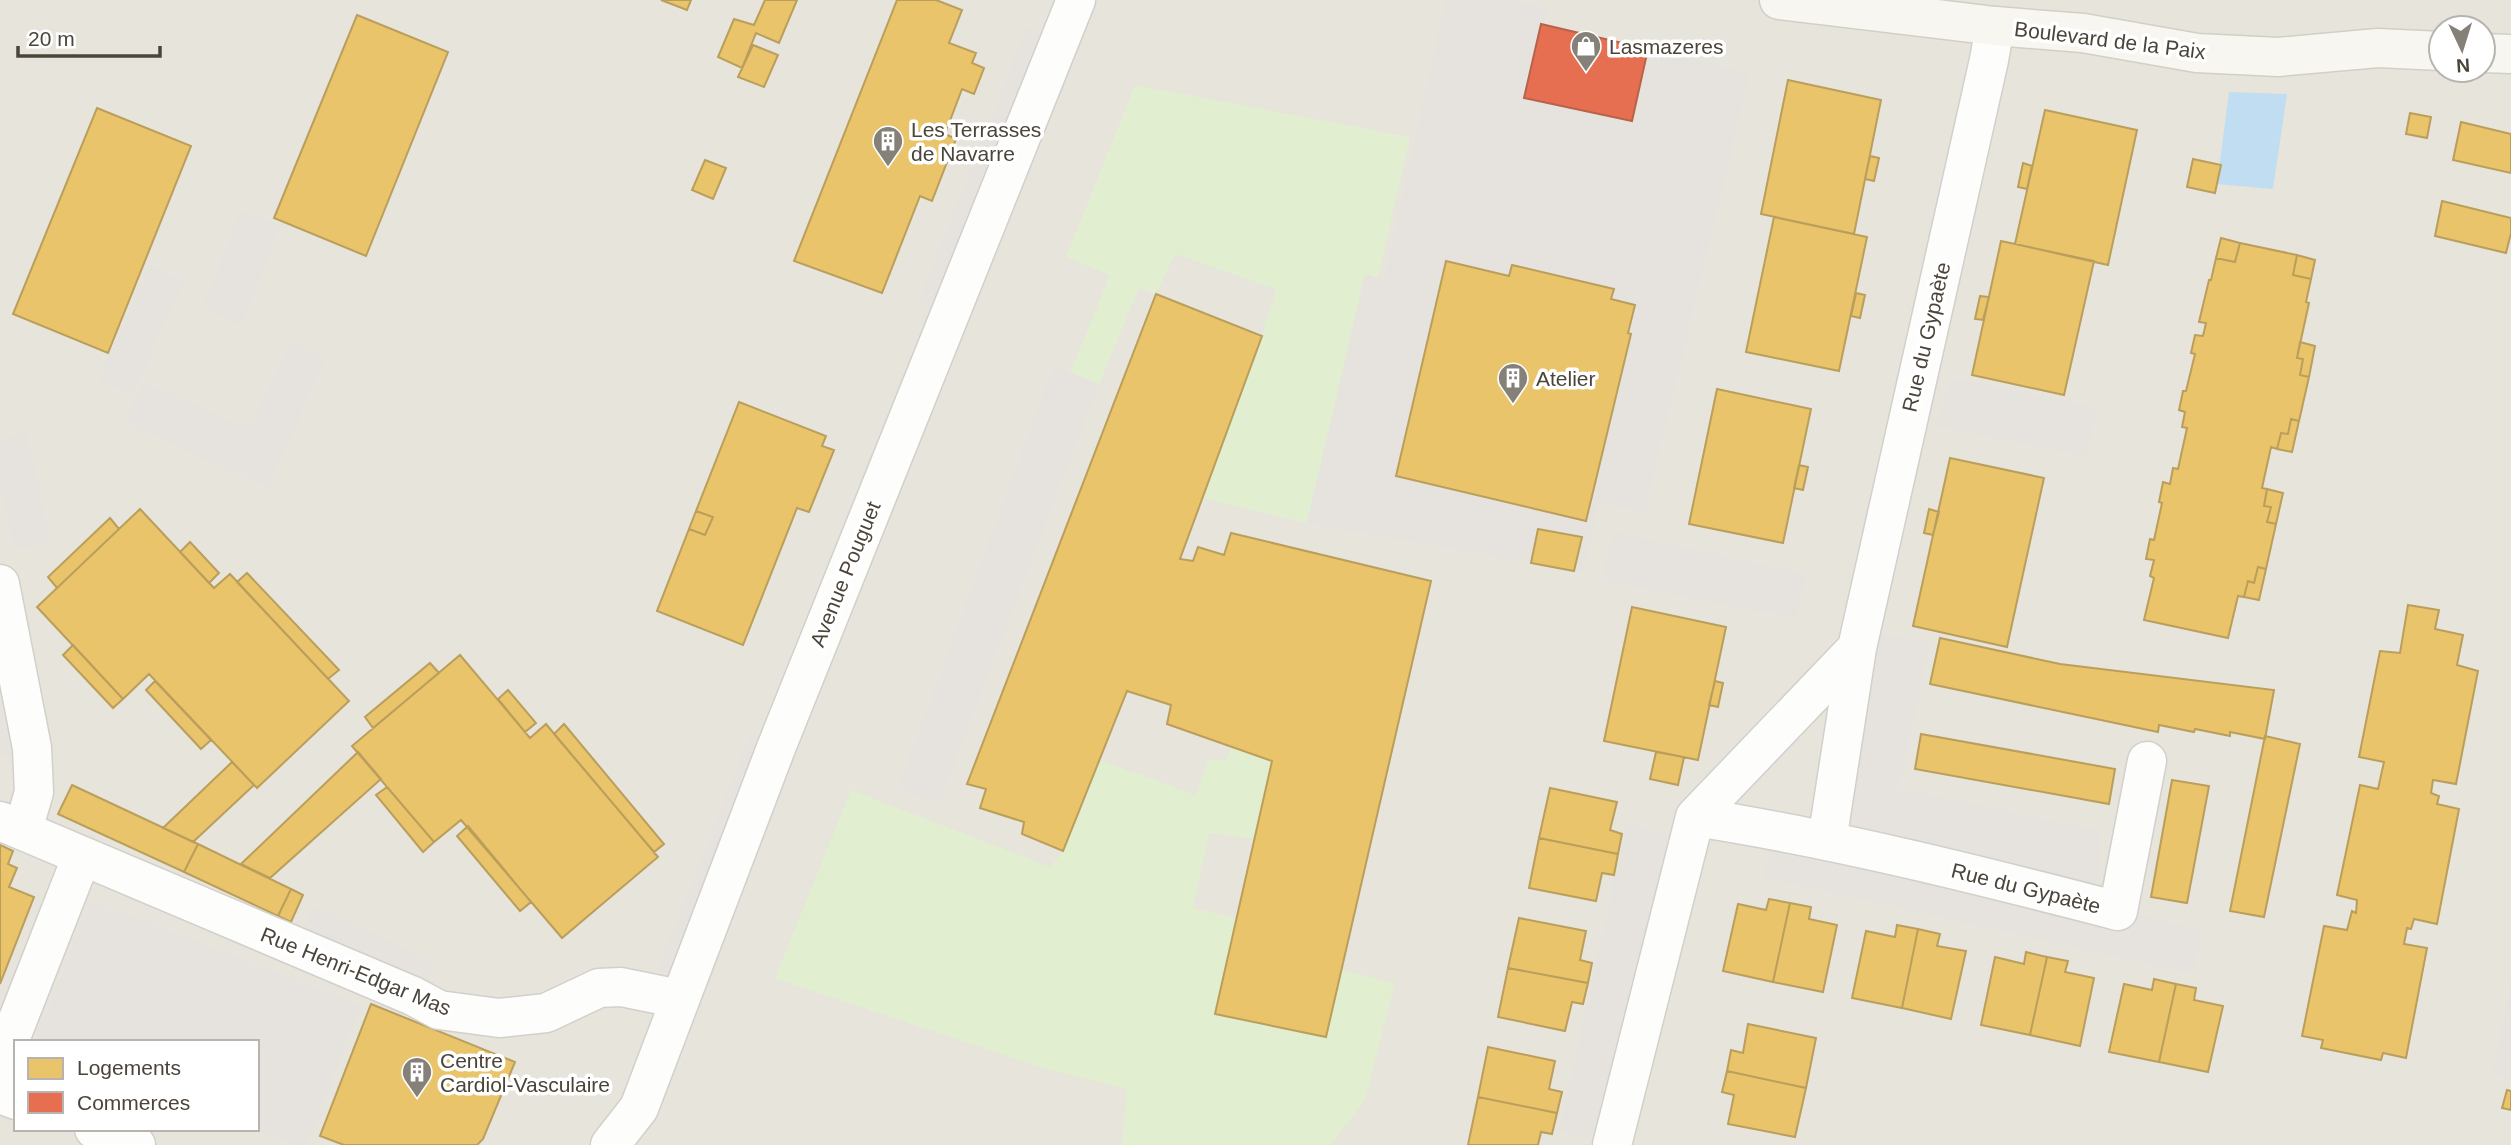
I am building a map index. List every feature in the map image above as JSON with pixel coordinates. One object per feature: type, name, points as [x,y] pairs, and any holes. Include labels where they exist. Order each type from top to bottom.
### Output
[{"type":"main road","name":"Boulevard de la Paix","points":[[1779,0],[1995,26],[2082,33],[2197,53],[2278,57],[2378,48],[2427,50]]},
{"type":"street","name":"Avenue Pouguet","points":[[610,1145],[639,1108],[786,722],[1076,0]]},
{"type":"street","name":"Rue du Gypaète","points":[[1827,841],[1857,648],[1990,60],[1995,26]]},
{"type":"street","name":"Rue Henri-Edgar Mas","points":[[0,584],[32,748],[34,792],[12,826],[413,996],[439,1010],[467,1015],[522,1017],[545,1013],[599,988],[621,987],[680,999]]},
{"type":"street","points":[[1612,1145],[1695,817],[1857,648]]},
{"type":"street","name":"Rue du Gypaète","points":[[1695,817],[1775,829],[2118,911],[2147,761]]},
{"type":"street","points":[[0,1065],[82,856]]},
{"type":"street","points":[[99,1131],[135,1145]]},
{"type":"shaded area","points":[[0,0],[2511,0],[2511,1145],[0,1145]]},
{"type":"shaded area","points":[[1446,0],[1510,0],[1547,8],[1524,98],[1632,121],[1648,49],[1750,73],[1645,513],[1599,503],[1583,572],[1307,523],[1365,274],[1384,279]],"holes":[[[1446,261],[1509,276],[1512,265],[1613,289],[1611,299],[1635,305],[1628,333],[1631,334],[1586,521],[1396,476]]]},
{"type":"shaded area","points":[[1026,28],[1041,31],[934,308],[918,303]]},
{"type":"shaded area","points":[[241,210],[281,226],[242,325],[202,308]]},
{"type":"shaded area","points":[[150,265],[184,280],[132,396],[98,381]]},
{"type":"shaded area","points":[[290,342],[326,358],[268,488],[125,423],[144,382],[250,429]]},
{"type":"shaded area","points":[[1053,366],[1099,384],[939,804],[898,788]]},
{"type":"shaded area","points":[[1950,378],[2098,407],[2086,456],[1936,427]]},
{"type":"shaded area","points":[[27,433],[51,542],[14,550],[0,483],[0,439]]},
{"type":"shaded area","points":[[1614,532],[1807,574],[1796,618],[1601,581]]},
{"type":"shaded area","points":[[1861,629],[1930,643],[1899,788],[2101,831],[2095,904],[2202,930],[2193,974],[1763,877],[1775,829],[1827,841]]},
{"type":"shaded area","points":[[0,699],[11,758],[0,754]]},
{"type":"shaded area","points":[[750,735],[776,748],[679,977],[657,969]]},
{"type":"shaded area","points":[[1627,824],[1689,839],[1612,1144],[1559,1132]]},
{"type":"shaded area","points":[[91,900],[361,1005],[307,1145],[294,1145],[258,1131],[259,1040],[36,1040]]},
{"type":"shaded area","points":[[314,906],[435,962],[424,986],[303,929]]},
{"type":"shaded area","points":[[2511,982],[2511,1078],[2491,1077]]},
{"type":"green space","points":[[1135,85],[1410,137],[1378,278],[1365,275],[1307,523],[1202,498],[1262,336],[1276,289],[1175,254],[1156,294],[1139,288],[1099,384],[1070,373],[1110,275],[1066,257]]},
{"type":"green space","points":[[1231,747],[1272,761],[1255,839],[1209,833],[1193,908],[1237,918],[1215,1014],[1325,1037],[1342,970],[1395,983],[1365,1100],[1331,1145],[1122,1145],[1127,1089],[1036,1066],[775,978],[851,790],[1050,867],[1063,851],[1099,760],[1196,795],[1209,759],[1225,761]]},
{"type":"water","points":[[2229,92],[2287,94],[2273,189],[2217,184]]},
{"type":"building: Logements","points":[[661,0],[691,0],[687,10]]},
{"type":"building: Logements","points":[[765,0],[797,0],[779,43],[756,33],[742,68],[718,57],[734,19],[754,25]]},
{"type":"building: Logements","name":"Les Terrasses de Navarre","points":[[897,0],[936,0],[962,10],[949,43],[976,53],[972,63],[984,68],[974,94],[962,89],[945,134],[956,139],[932,201],[920,196],[882,293],[794,261]]},
{"type":"building: Logements","points":[[357,15],[448,52],[366,256],[274,218]]},
{"type":"building: Logements","points":[[753,45],[778,55],[764,87],[738,77]]},
{"type":"building: Logements","points":[[1788,80],[1881,100],[1854,234],[1761,214]]},
{"type":"building: Logements","points":[[97,108],[191,146],[108,353],[13,314]]},
{"type":"building: Logements","points":[[2045,110],[2137,130],[2108,265],[2015,244]]},
{"type":"building: Logements","points":[[2410,113],[2431,117],[2427,138],[2406,134]]},
{"type":"building: Logements","points":[[2461,122],[2511,134],[2511,173],[2453,160]]},
{"type":"building: Logements","points":[[1870,156],[1879,158],[1874,181],[1865,179]]},
{"type":"building: Logements","points":[[2193,159],[2221,165],[2215,193],[2187,187]]},
{"type":"building: Logements","points":[[705,160],[726,168],[713,199],[692,190]]},
{"type":"building: Logements","points":[[2023,163],[2032,166],[2027,189],[2018,187]]},
{"type":"building: Logements","points":[[2442,201],[2511,218],[2511,233],[2506,253],[2435,236]]},
{"type":"building: Logements","points":[[1774,217],[1867,237],[1839,371],[1746,352]]},
{"type":"building: Logements","points":[[2221,238],[2240,243],[2235,262],[2216,258]]},
{"type":"building: Logements","points":[[2001,241],[2094,261],[2064,395],[1972,375]]},
{"type":"building: Logements","points":[[2240,243],[2297,255],[2293,275],[2311,279],[2306,302],[2309,303],[2297,358],[2303,359],[2300,375],[2309,377],[2299,421],[2291,419],[2288,434],[2281,433],[2277,449],[2271,447],[2262,488],[2267,489],[2264,506],[2271,507],[2267,522],[2276,524],[2266,569],[2258,567],[2254,583],[2248,581],[2244,597],[2238,596],[2228,638],[2144,620],[2154,578],[2150,576],[2154,560],[2146,559],[2150,539],[2154,540],[2162,503],[2159,502],[2163,482],[2170,484],[2173,468],[2178,469],[2187,428],[2182,427],[2185,412],[2179,410],[2195,354],[2191,353],[2195,335],[2203,336],[2206,323],[2199,322],[2209,280],[2216,258],[2235,262]]},
{"type":"building: Logements","points":[[2297,255],[2315,260],[2311,279],[2293,275]]},
{"type":"building: Logements","name":"Atelier","points":[[1446,261],[1509,276],[1512,265],[1614,289],[1611,299],[1635,305],[1628,333],[1631,334],[1586,521],[1396,476]]},
{"type":"building: Logements","points":[[1856,293],[1865,295],[1860,318],[1851,316]]},
{"type":"building: Logements","points":[[1156,294],[1262,336],[1180,559],[1193,561],[1198,547],[1224,555],[1231,533],[1431,581],[1326,1037],[1215,1014],[1272,761],[1167,724],[1171,705],[1127,691],[1063,851],[1022,834],[1024,822],[980,808],[986,789],[967,784]]},
{"type":"building: Logements","points":[[1980,296],[1989,297],[1983,320],[1975,319]]},
{"type":"building: Logements","points":[[2300,342],[2315,346],[2309,377],[2300,375],[2303,359],[2297,358]]},
{"type":"building: Logements","points":[[1717,389],[1811,409],[1783,543],[1689,524]]},
{"type":"building: Logements","points":[[739,402],[826,436],[822,446],[834,450],[809,512],[797,508],[743,645],[657,611],[689,529],[705,535],[713,517],[696,511]]},
{"type":"building: Logements","points":[[2291,419],[2299,421],[2292,452],[2277,449],[2281,433],[2288,434]]},
{"type":"building: Logements","points":[[1950,458],[2044,478],[2007,647],[1913,626]]},
{"type":"building: Logements","points":[[1799,465],[1808,467],[1803,490],[1794,488]]},
{"type":"building: Logements","points":[[2267,489],[2283,493],[2276,524],[2267,522],[2271,507],[2264,506]]},
{"type":"building: Logements","points":[[140,509],[214,588],[230,574],[349,701],[257,788],[149,674],[123,699],[37,607]]},
{"type":"building: Logements","points":[[1929,509],[1939,512],[1933,535],[1924,533]]},
{"type":"building: Logements","points":[[696,511],[713,517],[705,535],[689,529]]},
{"type":"building: Logements","points":[[110,518],[119,529],[57,588],[48,577]]},
{"type":"building: Logements","points":[[1538,529],[1582,537],[1574,571],[1531,563]]},
{"type":"building: Logements","points":[[190,542],[219,573],[209,583],[180,552]]},
{"type":"building: Logements","points":[[2258,567],[2266,569],[2259,600],[2244,597],[2248,581],[2254,583]]},
{"type":"building: Logements","points":[[247,573],[339,670],[328,679],[237,582]]},
{"type":"building: Logements","points":[[2408,605],[2439,610],[2435,629],[2463,635],[2457,665],[2478,671],[2456,784],[2433,780],[2431,793],[2439,796],[2437,804],[2459,809],[2437,924],[2414,919],[2411,929],[2407,928],[2404,944],[2427,948],[2406,1058],[2383,1053],[2381,1060],[2321,1048],[2323,1040],[2302,1036],[2324,926],[2347,930],[2352,911],[2356,913],[2357,900],[2337,895],[2360,785],[2378,789],[2384,762],[2359,757],[2380,651],[2400,653]]},
{"type":"building: Logements","points":[[1632,607],[1726,627],[1698,760],[1604,741]]},
{"type":"building: Logements","points":[[1940,638],[2060,664],[2274,690],[2265,739],[2230,732],[2230,736],[2195,729],[2194,732],[2159,725],[2158,732],[1930,684]]},
{"type":"building: Logements","points":[[73,645],[123,699],[113,708],[63,655]]},
{"type":"building: Logements","points":[[460,655],[530,738],[546,724],[658,857],[562,938],[461,820],[434,842],[352,746]]},
{"type":"building: Logements","points":[[430,663],[439,673],[373,728],[365,717]]},
{"type":"building: Logements","points":[[155,681],[211,740],[201,749],[146,690]]},
{"type":"building: Logements","points":[[1715,681],[1723,683],[1718,707],[1709,705]]},
{"type":"building: Logements","points":[[508,690],[536,723],[525,732],[498,699]]},
{"type":"building: Logements","points":[[564,724],[664,844],[654,852],[554,734]]},
{"type":"building: Logements","points":[[1921,734],[2115,769],[2109,804],[1915,769]]},
{"type":"building: Logements","points":[[2265,736],[2300,744],[2264,917],[2230,911]]},
{"type":"building: Logements","points":[[358,752],[381,779],[270,878],[241,864]]},
{"type":"building: Logements","points":[[1656,752],[1684,757],[1678,785],[1650,779]]},
{"type":"building: Logements","points":[[232,762],[254,785],[193,842],[163,828]]},
{"type":"building: Logements","points":[[2172,780],[2209,786],[2187,903],[2151,897]]},
{"type":"building: Logements","points":[[72,785],[198,844],[184,872],[58,814]]},
{"type":"building: Logements","points":[[387,787],[434,842],[423,852],[376,795]]},
{"type":"building: Logements","points":[[1550,788],[1617,802],[1610,830],[1622,834],[1618,854],[1539,838]]},
{"type":"building: Logements","points":[[468,826],[531,902],[520,911],[457,836]]},
{"type":"building: Logements","points":[[1539,838],[1618,854],[1614,875],[1602,873],[1596,901],[1529,888]]},
{"type":"building: Logements","points":[[198,844],[291,889],[278,916],[184,872]]},
{"type":"building: Logements","points":[[0,845],[13,851],[8,864],[17,868],[9,887],[34,897],[0,984]]},
{"type":"building: Logements","points":[[291,889],[303,895],[291,922],[278,916]]},
{"type":"building: Logements","points":[[1769,899],[1790,903],[1773,982],[1723,971],[1738,904],[1766,910]]},
{"type":"building: Logements","points":[[1790,903],[1811,907],[1809,919],[1837,925],[1823,992],[1773,982]]},
{"type":"building: Logements","points":[[1519,918],[1586,931],[1580,960],[1592,963],[1588,983],[1508,968]]},
{"type":"building: Logements","points":[[1897,925],[1918,929],[1902,1008],[1852,998],[1866,931],[1895,937]]},
{"type":"building: Logements","points":[[1918,929],[1940,934],[1937,946],[1966,951],[1951,1019],[1902,1008]]},
{"type":"building: Logements","points":[[2026,952],[2047,957],[2030,1035],[1981,1025],[1995,957],[2024,964]]},
{"type":"building: Logements","points":[[2047,957],[2068,961],[2065,972],[2094,978],[2080,1046],[2030,1035]]},
{"type":"building: Logements","points":[[1508,968],[1588,983],[1583,1004],[1572,1002],[1565,1031],[1498,1017]]},
{"type":"building: Logements","points":[[2154,979],[2176,984],[2159,1062],[2109,1052],[2124,984],[2152,990]]},
{"type":"building: Logements","points":[[2176,984],[2196,988],[2194,1000],[2223,1006],[2208,1072],[2159,1062]]},
{"type":"building: Logements","name":"Centre Cardiol-Vasculaire","points":[[371,1004],[515,1062],[483,1139],[477,1145],[344,1145],[320,1136]]},
{"type":"building: Logements","points":[[1748,1024],[1816,1038],[1806,1088],[1727,1071],[1731,1050],[1743,1053]]},
{"type":"building: Logements","points":[[1488,1047],[1555,1061],[1549,1089],[1562,1092],[1557,1113],[1478,1097]]},
{"type":"building: Logements","points":[[1727,1071],[1806,1088],[1795,1137],[1728,1124],[1734,1095],[1722,1092]]},
{"type":"building: Logements","points":[[2507,1090],[2511,1091],[2511,1110],[2502,1108]]},
{"type":"building: Logements","points":[[1478,1097],[1557,1113],[1552,1134],[1541,1132],[1538,1145],[1468,1145]]},
{"type":"building: Commerces","points":[[1541,24],[1648,49],[1632,121],[1524,98]]},
{"type":"place","name":"Lasmazeres","points":[[1586,73]]},
{"type":"place","name":"Les Terrasses de Navarre","points":[[888,168]]},
{"type":"place","name":"Atelier","points":[[1513,405]]},
{"type":"place","name":"Centre Cardiol-Vasculaire","points":[[417,1099]]}]
